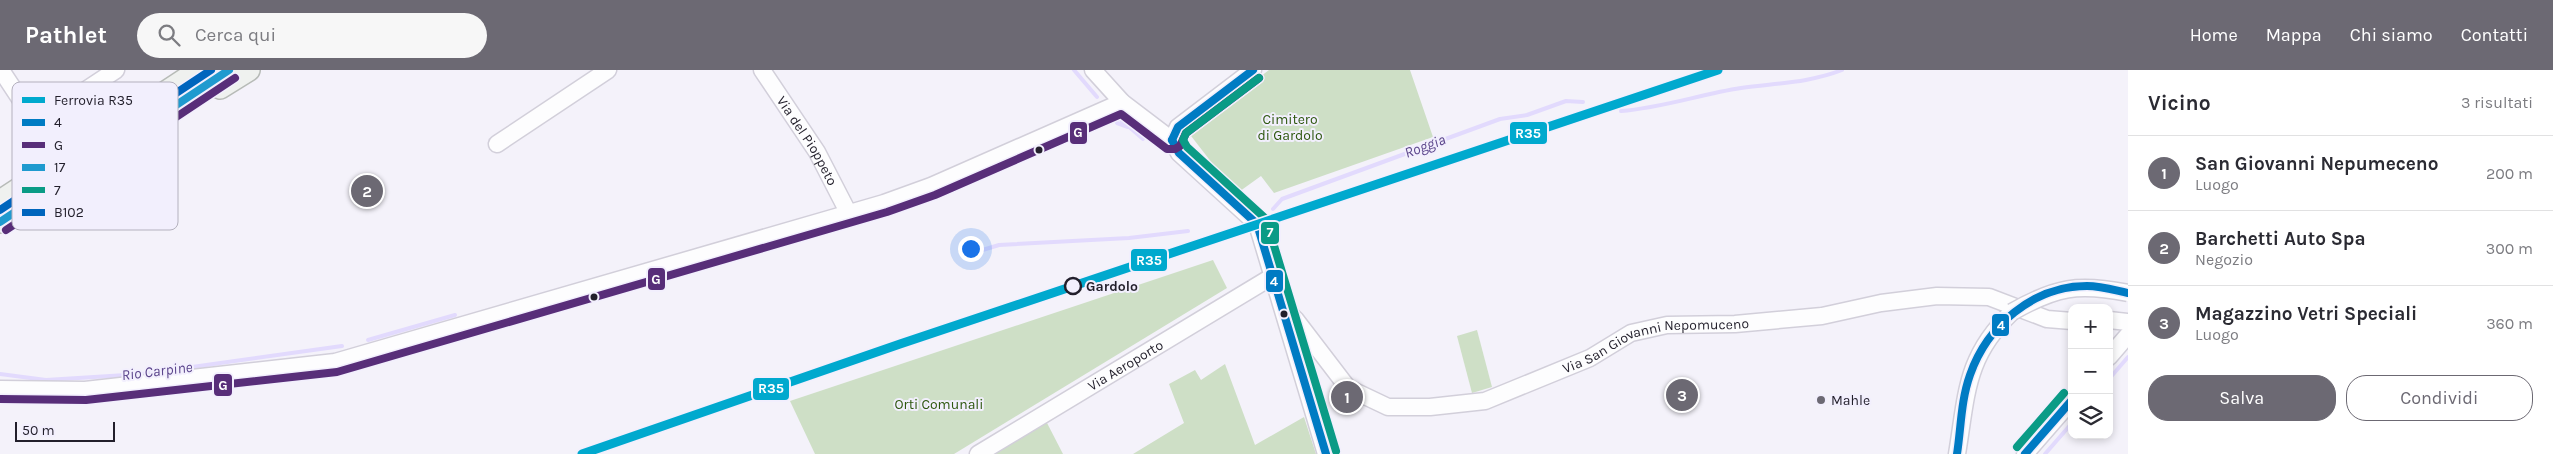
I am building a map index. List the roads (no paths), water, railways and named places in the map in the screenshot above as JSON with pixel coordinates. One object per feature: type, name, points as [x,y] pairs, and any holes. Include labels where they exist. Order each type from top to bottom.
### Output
[{"type":"main road","points":[[178,84],[200,70]]},
{"type":"main road","points":[[178,102],[229,70]]},
{"type":"main road","points":[[178,103],[210,94],[249,70]]},
{"type":"main road","points":[[0,202],[12,194]]},
{"type":"main road","points":[[0,222],[12,214]]},
{"type":"street","points":[[1,70],[12,87]]},
{"type":"street","points":[[98,82],[116,70]]},
{"type":"street","points":[[498,144],[608,70]]},
{"type":"street","name":"Via del Pioppeto","points":[[762,70],[821,160],[849,214]]},
{"type":"street","points":[[1092,70],[1122,102],[1172,140],[1180,153],[1257,224],[1326,454]]},
{"type":"street","points":[[1172,140],[1178,127],[1253,70]]},
{"type":"street","points":[[0,389],[85,390],[335,362],[849,214],[931,186],[1122,102]]},
{"type":"street","name":"Via Aeroporto","points":[[978,454],[1273,276]]},
{"type":"street","points":[[1957,454],[1970,376],[1980,351],[1993,330],[2012,312],[2038,297],[2084,286],[2128,292]]},
{"type":"street","name":"Via San Giovanni Nepomuceno","points":[[1283,307],[1296,320],[1348,388],[1388,408],[1430,407],[1485,401],[1590,358],[1631,333],[1667,325],[1735,324],[1822,316],[1881,303],[1937,296],[1989,296],[2048,319],[2068,321]]},
{"type":"street","points":[[2113,320],[2128,322]]},
{"type":"street","points":[[2113,352],[2128,335]]},
{"type":"street","points":[[2025,454],[2068,405]]},
{"type":"waterway","name":"Roggia","points":[[1074,70],[1097,97]]},
{"type":"waterway","name":"Roggia","points":[[1621,111],[1651,107],[1741,88],[1817,78],[1842,70]]},
{"type":"waterway","name":"Roggia","points":[[1273,209],[1282,199],[1500,119],[1527,115],[1566,101],[1583,102]]},
{"type":"waterway","name":"Roggia","points":[[1120,119],[1143,139]]},
{"type":"waterway","name":"Roggia","points":[[1117,123],[1128,127]]},
{"type":"waterway","points":[[976,252],[999,245],[1129,238],[1188,231]]},
{"type":"waterway","name":"Rio Carpine","points":[[368,340],[455,315]]},
{"type":"waterway","name":"Rio Carpine","points":[[0,374],[46,380],[142,374],[342,346]]},
{"type":"waterway","points":[[2113,374],[2128,357]]},
{"type":"waterway","points":[[2045,454],[2068,428]]},
{"type":"rail line","name":"R35","points":[[582,454],[900,344],[1718,70]]},
{"type":"place","name":"Barchetti Auto Spa","points":[[367,191]]},
{"type":"place","name":"Gardolo","points":[[1073,286]]},
{"type":"place","name":"Magazzino Vetri Speciali","points":[[1682,395]]},
{"type":"place","name":"San Giovanni Nepumeceno","points":[[1347,397]]},
{"type":"place","name":"Mahle","points":[[1821,400]]},
{"type":"park label","name":"Cimitero di Gardolo","points":[[1290,128]]},
{"type":"park label","name":"Orti Comunali","points":[[939,404]]}]
